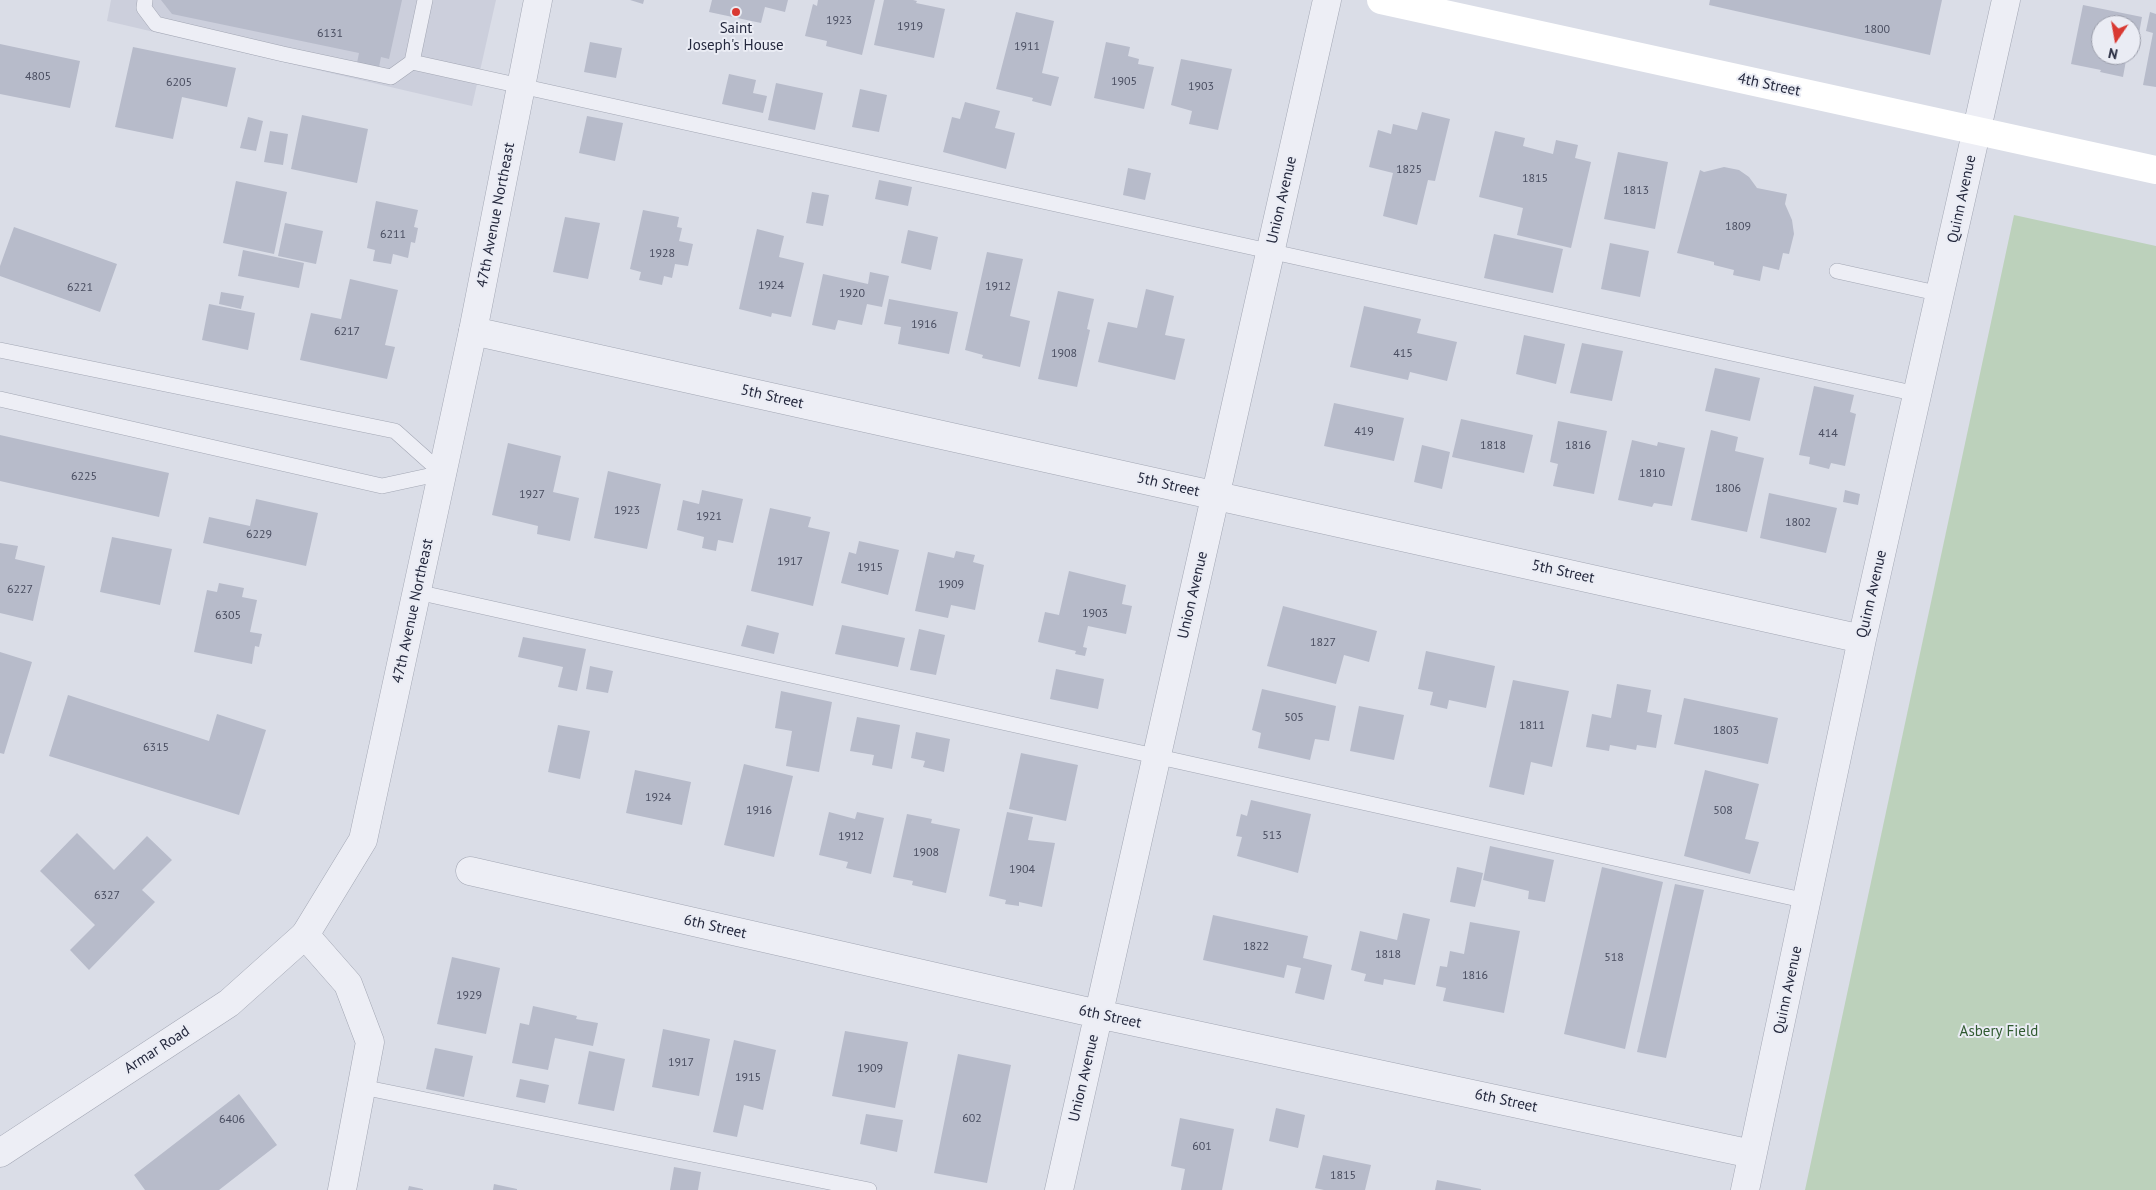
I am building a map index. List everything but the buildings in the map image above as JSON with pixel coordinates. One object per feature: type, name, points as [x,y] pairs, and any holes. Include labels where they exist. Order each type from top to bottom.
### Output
[{"type":"main road","name":"4th Street","points":[[1381,0],[2156,170]]},
{"type":"street","name":"47th Avenue Northeast","points":[[305,934],[363,840],[473,331],[538,0]]},
{"type":"street","name":"Union Avenue","points":[[1059,1190],[1327,0]]},
{"type":"street","name":"Quinn Avenue","points":[[1745,1190],[1862,639],[2006,0]]},
{"type":"street","name":"5th Street","points":[[473,331],[1862,639]]},
{"type":"street","name":"6th Street","points":[[470,871],[1098,1014],[1752,1154]]},
{"type":"street","points":[[305,934],[348,984],[370,1042],[342,1190]]},
{"type":"street","name":"Armar Road","points":[[0,1153],[229,1003],[305,934]]},
{"type":"lane","points":[[146,0],[144,8],[156,24],[391,77],[412,62],[425,0]]},
{"type":"lane","points":[[412,62],[1917,394]]},
{"type":"lane","points":[[1837,271],[1941,294]]},
{"type":"lane","points":[[0,350],[395,431],[442,473]]},
{"type":"lane","points":[[0,398],[382,486],[442,473]]},
{"type":"lane","points":[[417,592],[1156,758],[1807,901]]},
{"type":"lane","points":[[362,1087],[870,1190]]},
{"type":"shaded area","points":[[111,0],[496,0],[472,106],[107,21]]},
{"type":"green space","name":"Asbery Field","points":[[2014,215],[2156,246],[2156,1190],[1805,1190]]},
{"type":"place","name":"Saint Joseph's House","points":[[736,12]]}]
